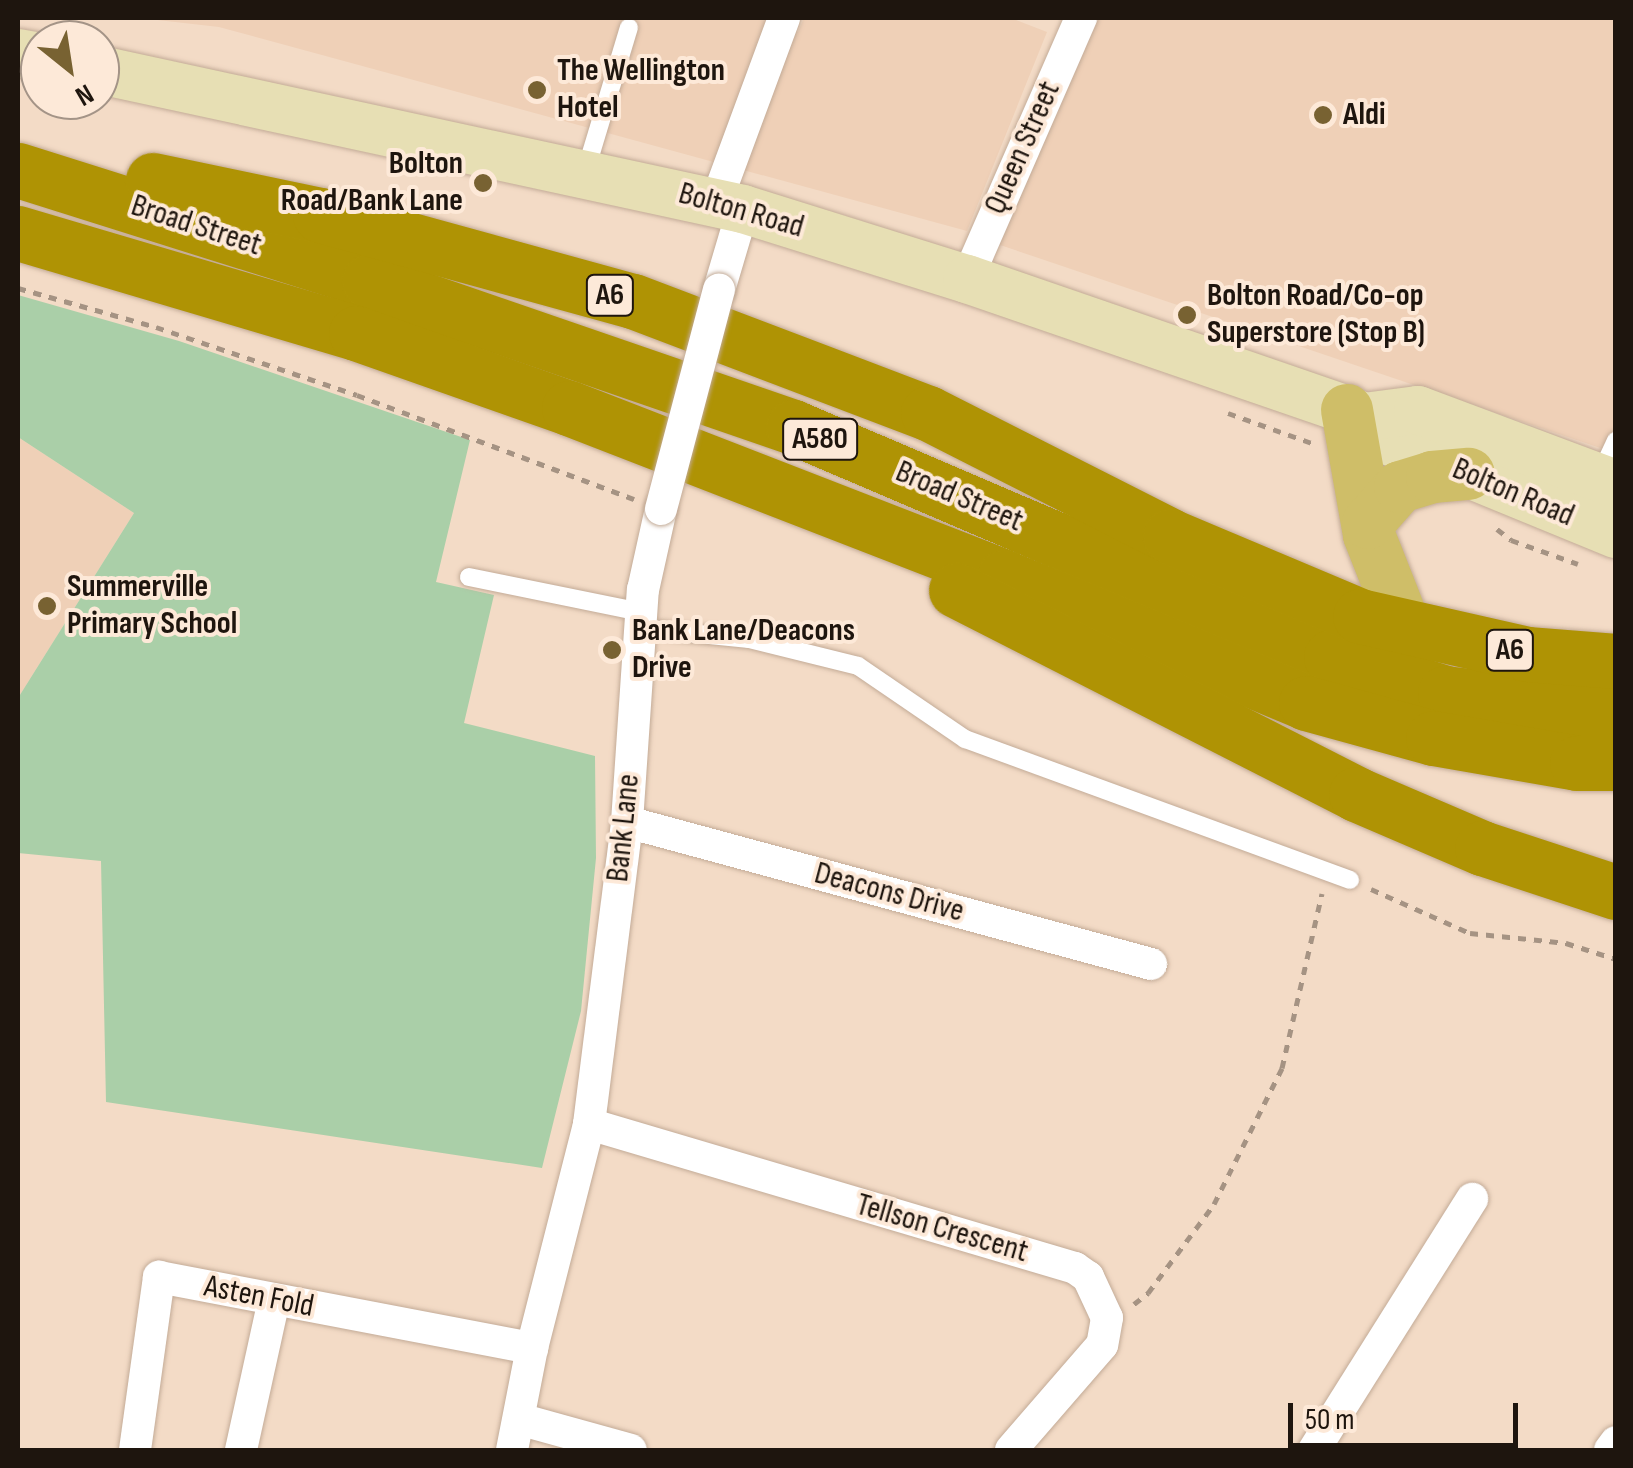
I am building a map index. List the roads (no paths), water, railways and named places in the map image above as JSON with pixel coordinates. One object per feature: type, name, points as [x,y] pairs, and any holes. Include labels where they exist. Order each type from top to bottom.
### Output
[{"type":"highway","name":"A6","points":[[18,151],[320,215],[633,301],[928,413],[1170,536],[1288,588],[1406,629],[1527,654],[1616,662]]},
{"type":"highway","name":"Broad Street","points":[[18,170],[369,281],[793,427],[1331,657],[1445,693],[1616,714]]},
{"type":"highway","name":"Broad Street","points":[[18,233],[356,333],[771,486],[1306,703],[1433,738],[1577,762],[1616,764]]},
{"type":"highway","points":[[771,486],[996,613],[1294,764],[1482,848],[1616,892]]},
{"type":"main road","points":[[1356,414],[1368,523],[1380,572],[1406,629]]},
{"type":"main road","points":[[1368,523],[1400,488],[1432,477],[1469,474]]},
{"type":"street","name":"Bank Lane","points":[[516,1435],[532,1348],[589,1124],[627,822],[640,620],[661,509],[719,290],[730,206],[784,18]]},
{"type":"street","name":"Queen Street","points":[[968,279],[1081,18]]},
{"type":"street","name":"Bolton Road","points":[[120,74],[730,206],[968,279],[1356,414],[1384,439],[1469,474],[1601,494]]},
{"type":"street","name":"Bolton Road","points":[[1356,414],[1418,410],[1601,494]]},
{"type":"street","name":"Deacons Drive","points":[[627,822],[1150,964]]},
{"type":"street","name":"Tellson Crescent","points":[[589,1124],[1076,1268],[1098,1289],[1108,1318],[1107,1332],[1093,1357],[1011,1450]]},
{"type":"street","points":[[1314,1450],[1472,1198]]},
{"type":"street","name":"Asten Fold","points":[[135,1450],[159,1277],[532,1348]]},
{"type":"street","points":[[241,1450],[274,1300]]},
{"type":"street","points":[[516,1435],[631,1450]]},
{"type":"street","points":[[1610,1450],[1616,1442]]},
{"type":"lane","points":[[585,174],[629,28]]},
{"type":"lane","points":[[469,577],[640,620],[750,638],[858,666],[965,739],[1350,880]]},
{"type":"place","name":"The Wellington Hotel","points":[[537,90]]},
{"type":"place","name":"Aldi","points":[[1323,115]]},
{"type":"place","name":"Bolton Road/Bank Lane","points":[[483,183]]},
{"type":"place","name":"Bolton Road/Co-op Superstore (Stop B)","points":[[1187,315]]},
{"type":"place","name":"Summerville Primary School","points":[[47,606]]},
{"type":"place","name":"Bank Lane/Deacons Drive","points":[[612,650]]}]
